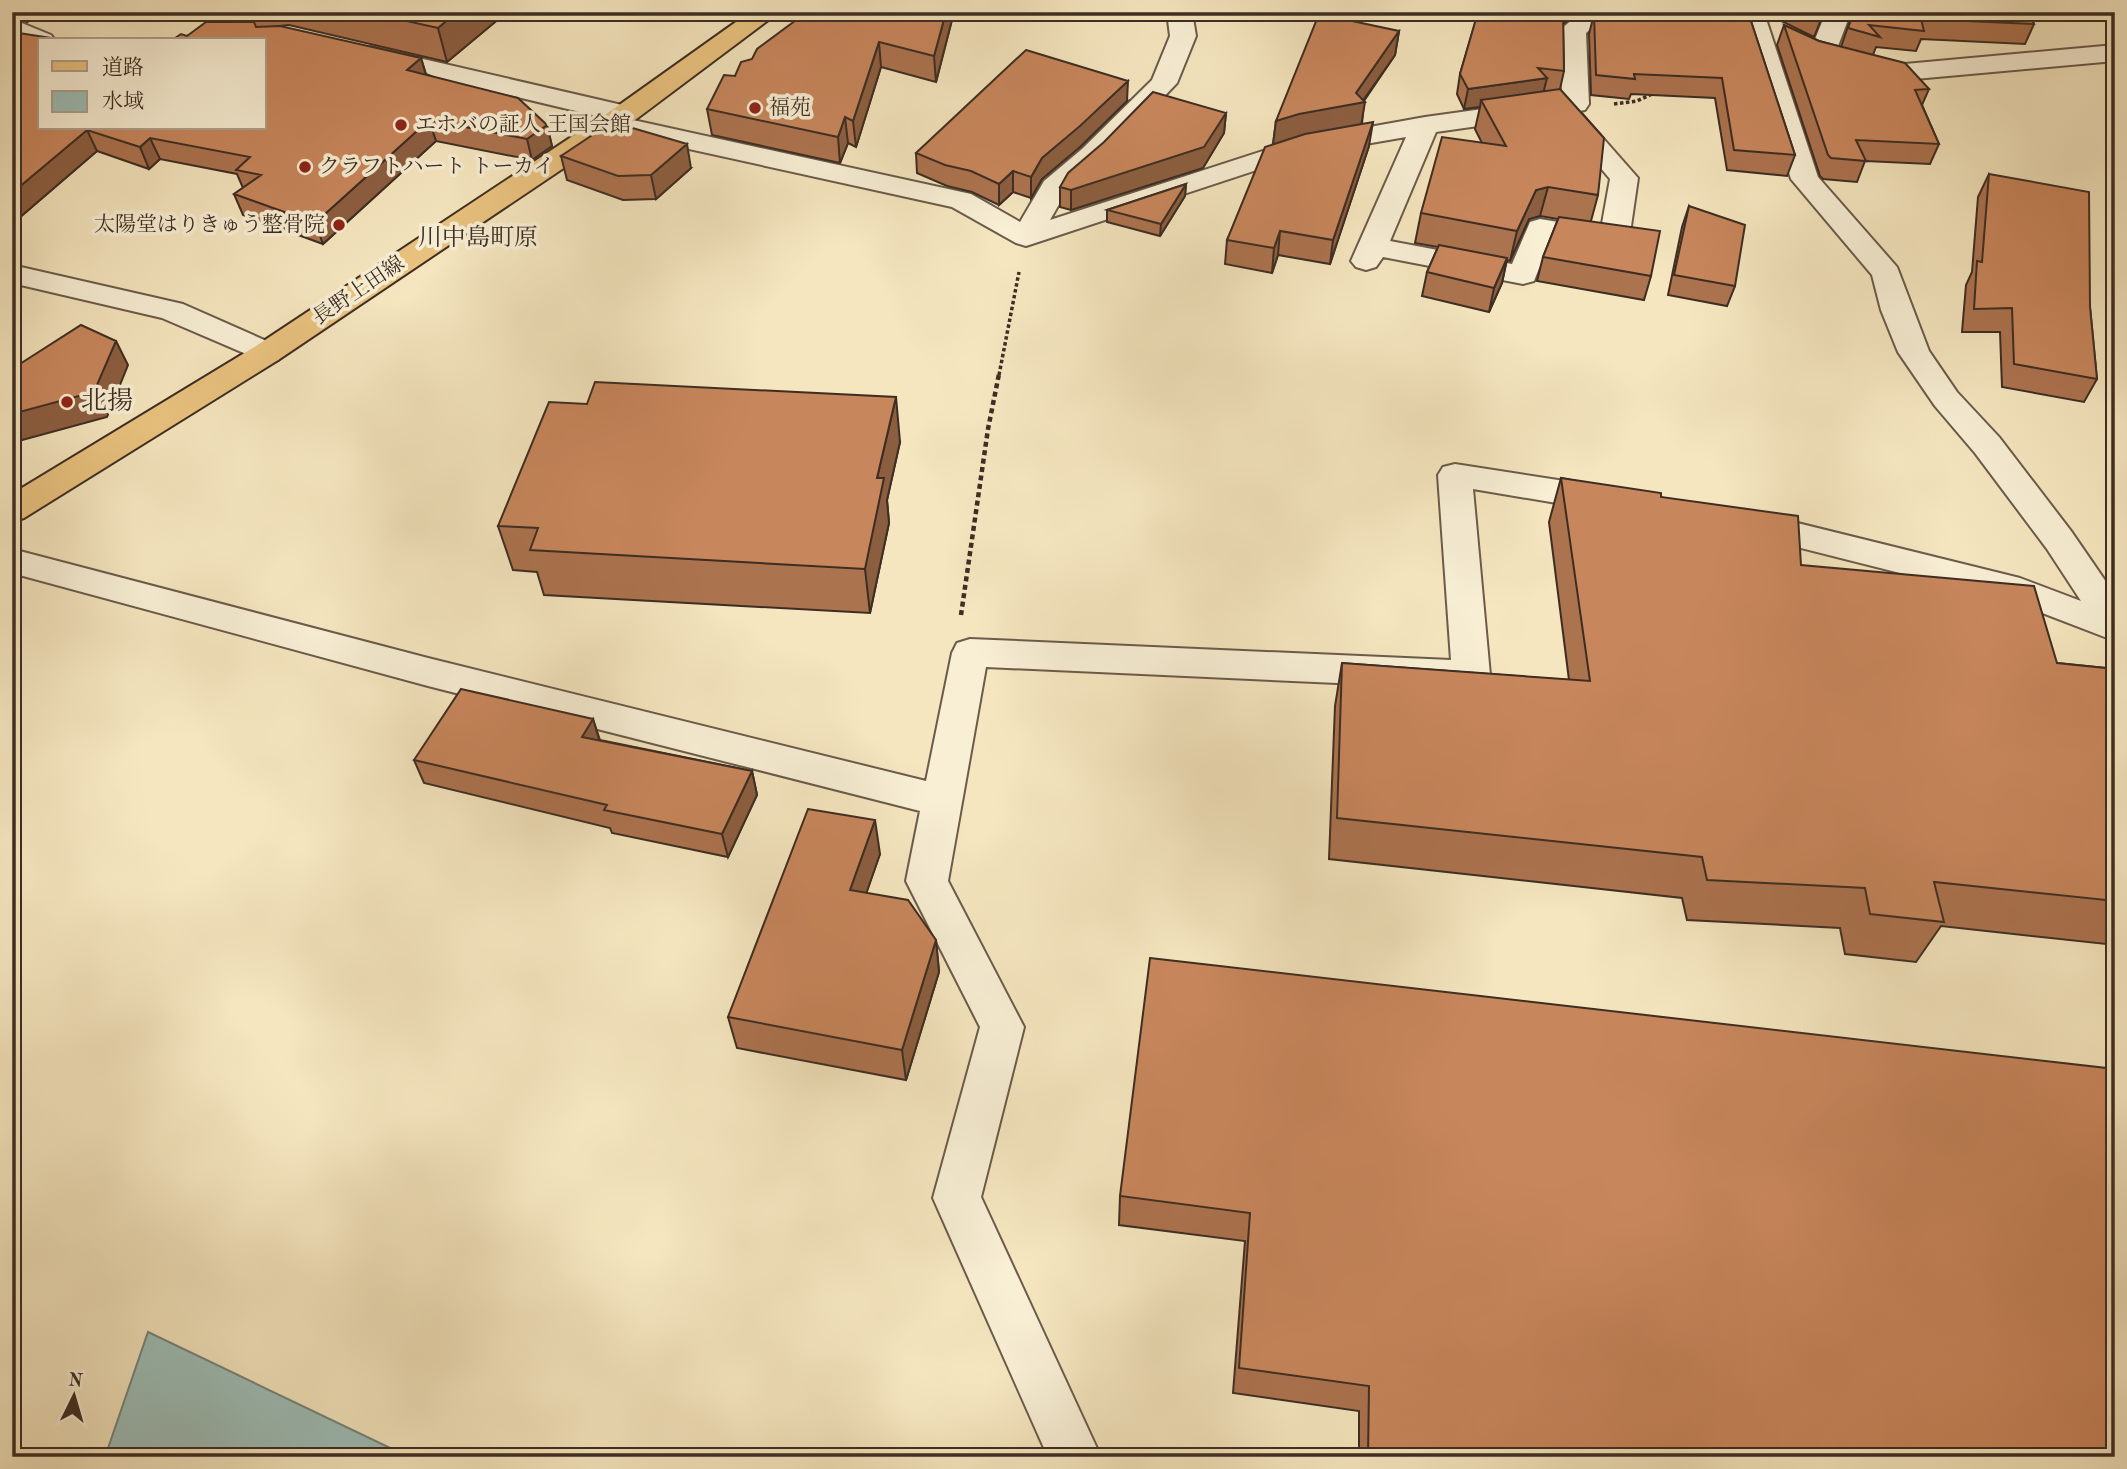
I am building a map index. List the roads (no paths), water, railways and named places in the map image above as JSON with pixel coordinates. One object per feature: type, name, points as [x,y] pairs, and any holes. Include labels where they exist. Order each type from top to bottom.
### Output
[{"type":"main road","name":"長野上田線","points":[[12,510],[267,353],[617,118],[767,12]]},
{"type":"street","points":[[1026,237],[1054,187],[1092,155],[1164,83],[1183,36],[1179,12]]},
{"type":"street","points":[[1425,125],[1369,254],[1522,275],[1540,228],[1614,240],[1624,178],[1569,105],[1573,30],[1598,12]]},
{"type":"street","points":[[1822,54],[1839,12]]},
{"type":"street","points":[[1747,17],[1822,54],[1893,73],[2115,53]]},
{"type":"street","points":[[1747,17],[1805,179],[1886,273],[1896,310],[1914,352],[1947,399],[1987,444],[2060,540],[2115,625]]},
{"type":"street","points":[[12,27],[38,38]]},
{"type":"street","points":[[341,48],[617,118],[961,200],[1026,237],[1297,148],[1425,125],[1569,105]]},
{"type":"street","points":[[12,274],[172,311],[267,353]]},
{"type":"street","points":[[1074,1457],[957,1198],[1002,1027],[927,881],[970,653],[1471,675],[1455,475],[1645,506]]},
{"type":"street","points":[[1712,517],[1767,526],[2020,591],[2115,625]]},
{"type":"street","points":[[12,561],[428,672],[943,801]]},
{"type":"water","points":[[148,1332],[409,1457],[105,1457]]},
{"type":"place","name":"福苑","points":[[755,108]]},
{"type":"place","name":"エホバの証人 王国会館","points":[[401,125]]},
{"type":"place","name":"クラフトハート トーカイ","points":[[305,167]]},
{"type":"place","name":"太陽堂はりきゅう整骨院","points":[[339,225]]},
{"type":"place","name":"北揚","points":[[67,402]]},
{"type":"district","name":"川中島町原","points":[[478,239]]}]
